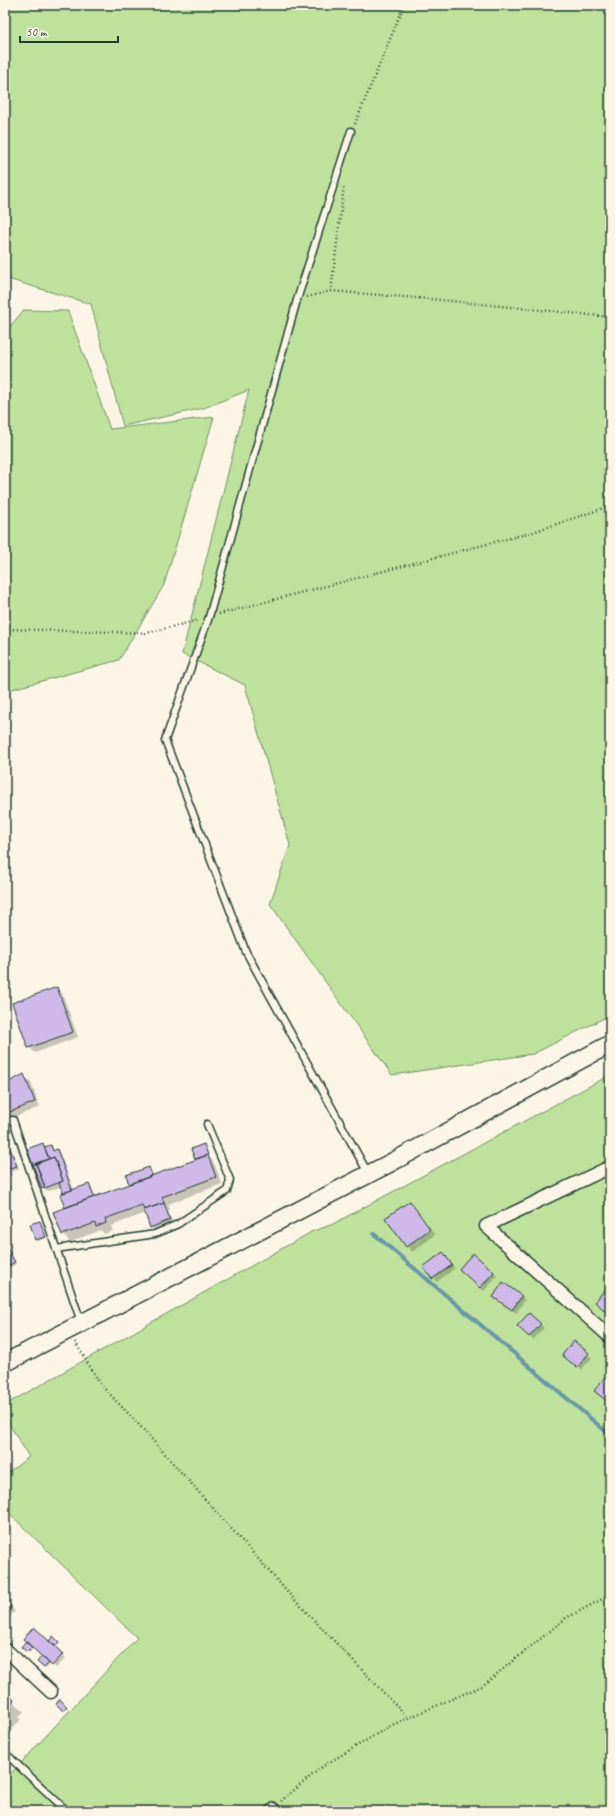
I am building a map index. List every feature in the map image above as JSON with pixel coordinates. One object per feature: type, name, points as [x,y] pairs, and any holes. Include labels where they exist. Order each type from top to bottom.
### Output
[{"type":"main road","points":[[5,1363],[369,1174],[610,1044]]},
{"type":"street","points":[[610,1167],[486,1226],[610,1337]]},
{"type":"street","points":[[5,1649],[51,1692]]},
{"type":"lane","points":[[352,131],[297,300],[209,617],[165,740],[246,952],[369,1174]]},
{"type":"lane","points":[[5,1121],[12,1120],[56,1249],[75,1327]]},
{"type":"lane","points":[[56,1249],[155,1234],[178,1224],[227,1191],[230,1186],[230,1180],[207,1124]]},
{"type":"lane","points":[[5,1753],[67,1811]]},
{"type":"lane","points":[[267,1811],[276,1808]]},
{"type":"path","points":[[352,131],[404,5]]},
{"type":"path","points":[[331,291],[345,185]]},
{"type":"path","points":[[297,300],[331,291],[441,300],[610,317]]},
{"type":"path","points":[[5,629],[147,633],[533,532],[610,506]]},
{"type":"path","points":[[75,1327],[101,1385],[140,1426],[292,1597],[408,1718]]},
{"type":"path","points":[[276,1808],[323,1766],[392,1725],[482,1686],[566,1618],[610,1595]]},
{"type":"green space","points":[[5,5],[610,5],[610,1015],[533,1054],[392,1075],[270,904],[290,845],[245,685],[182,654],[249,390],[204,408],[123,426],[91,304],[11,280],[5,275]]},
{"type":"green space","points":[[24,310],[68,311],[110,429],[214,417],[164,585],[119,660],[5,691],[5,332]]},
{"type":"green space","points":[[610,1075],[610,1811],[5,1811],[5,1780],[137,1638],[5,1509],[5,1475],[29,1457],[5,1417],[5,1405],[313,1231],[331,1225]]},
{"type":"building","points":[[57,987],[73,1032],[28,1048],[12,1003]]},
{"type":"building","points":[[24,1074],[35,1102],[5,1114],[5,1084]]},
{"type":"building","points":[[6,1138],[17,1166],[7,1169],[5,1164]]},
{"type":"building","points":[[43,1143],[49,1159],[33,1165],[27,1149]]},
{"type":"building","points":[[204,1144],[208,1155],[195,1159],[191,1149]]},
{"type":"building","points":[[51,1145],[53,1151],[57,1149],[72,1190],[63,1193],[59,1183],[63,1181],[54,1157],[49,1159],[44,1147]]},
{"type":"building","points":[[208,1155],[216,1177],[162,1197],[164,1203],[144,1210],[142,1205],[105,1219],[106,1223],[96,1227],[95,1223],[62,1235],[53,1212]]},
{"type":"building","points":[[54,1157],[63,1181],[45,1188],[36,1163]]},
{"type":"building","points":[[36,1163],[45,1188],[42,1189],[33,1165]]},
{"type":"building","points":[[149,1167],[152,1176],[129,1184],[126,1175]]},
{"type":"building","points":[[89,1184],[94,1197],[65,1208],[60,1194]]},
{"type":"building","points":[[410,1201],[430,1229],[406,1247],[385,1218]]},
{"type":"building","points":[[164,1203],[170,1220],[150,1228],[144,1210]]},
{"type":"building","points":[[40,1221],[46,1237],[35,1240],[30,1224]]},
{"type":"building","points":[[7,1248],[15,1262],[6,1267],[5,1249]]},
{"type":"building","points":[[443,1252],[452,1265],[432,1279],[423,1267]]},
{"type":"building","points":[[473,1253],[494,1272],[480,1288],[459,1269]]},
{"type":"building","points":[[503,1282],[522,1296],[512,1310],[493,1297]]},
{"type":"building","points":[[610,1283],[610,1315],[595,1302]]},
{"type":"building","points":[[529,1313],[541,1324],[529,1337],[517,1326]]},
{"type":"building","points":[[574,1341],[589,1353],[577,1368],[562,1355]]},
{"type":"building","points":[[610,1370],[610,1400],[608,1402],[594,1391]]},
{"type":"building","points":[[5,1601],[12,1607],[5,1615]]},
{"type":"building","points":[[34,1627],[63,1654],[52,1666],[23,1639]]},
{"type":"building","points":[[53,1636],[59,1642],[55,1646],[49,1641]]},
{"type":"building","points":[[26,1641],[32,1647],[27,1652],[21,1647]]},
{"type":"building","points":[[42,1656],[49,1663],[44,1668],[37,1662]]},
{"type":"building","points":[[8,1694],[14,1700],[9,1706],[12,1708],[5,1716],[5,1697]]},
{"type":"building","points":[[60,1699],[67,1707],[63,1711],[56,1704]]},
{"type":"waterway","points":[[374,1234],[610,1435]]}]
